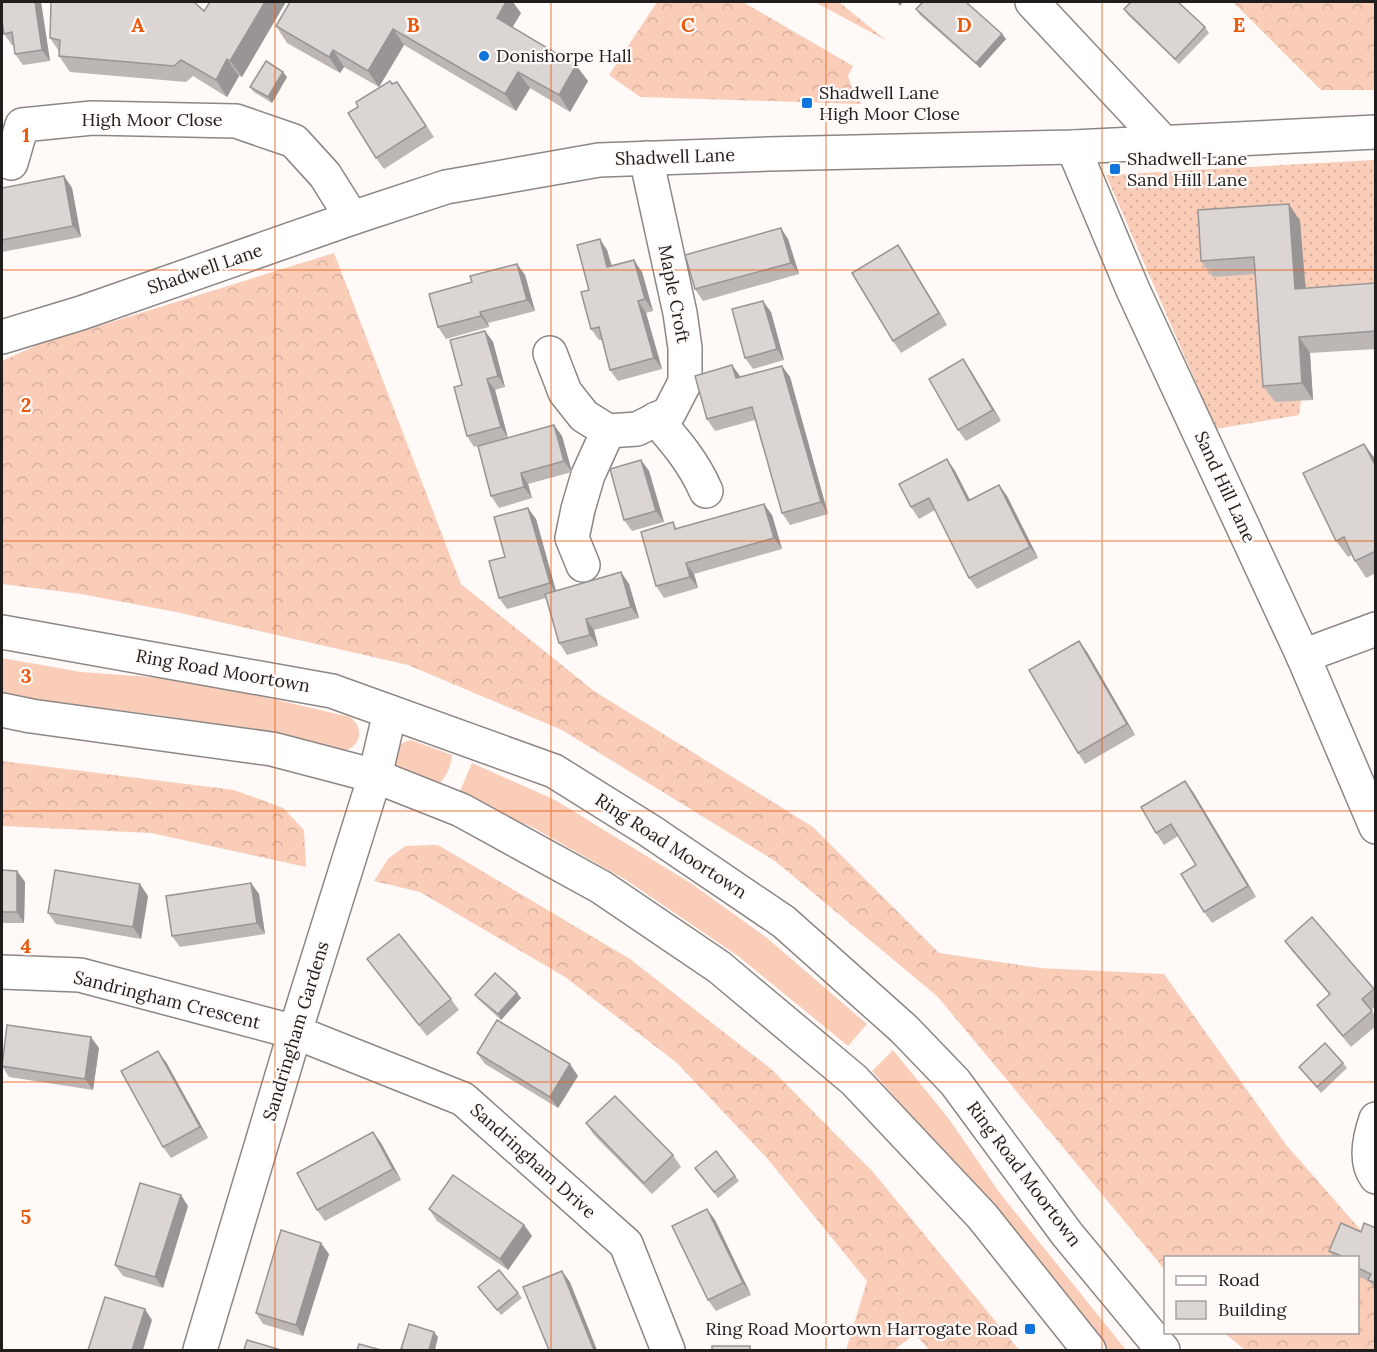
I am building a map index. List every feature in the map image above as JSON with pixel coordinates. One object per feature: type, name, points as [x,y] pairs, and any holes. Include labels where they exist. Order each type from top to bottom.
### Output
[{"type":"main road","points":[[1032,2],[1164,143]]},
{"type":"main road","name":"High Moor Close","points":[[11,163],[22,125],[92,118],[236,121],[294,141],[325,175],[352,218]]},
{"type":"main road","name":"Shadwell Lane","points":[[2,337],[81,313],[446,187],[599,160],[1073,147],[1376,132]]},
{"type":"main road","name":"Sand Hill Lane","points":[[1073,147],[1133,290],[1303,656],[1376,827]]},
{"type":"main road","name":"Maple Croft","points":[[608,431],[637,429],[669,413],[685,382],[685,348],[680,313],[646,158]]},
{"type":"main road","points":[[550,353],[565,392],[584,416],[608,431],[588,475],[572,538],[583,565]]},
{"type":"main road","points":[[656,419],[682,448],[706,491]]},
{"type":"main road","points":[[1303,656],[1376,629]]},
{"type":"main road","name":"Ring Road Moortown","points":[[2,632],[332,691],[554,771],[650,831],[784,922],[904,1029],[955,1082],[1067,1234],[1163,1350]]},
{"type":"main road","points":[[2,710],[272,749],[375,776],[461,810],[601,887],[719,967],[854,1080],[982,1216],[1089,1350]]},
{"type":"main road","name":"Sandringham Gardens","points":[[200,1350],[295,1032],[375,776],[390,712]]},
{"type":"main road","name":"Sandringham Crescent","points":[[2,972],[80,975],[295,1032]]},
{"type":"main road","name":"Sandringham Drive","points":[[295,1032],[463,1099],[626,1244],[668,1350]]},
{"type":"main road","points":[[1376,1119],[1370,1138],[1370,1170],[1376,1177]]},
{"type":"green space","points":[[657,2],[743,2],[853,66],[848,76],[854,94],[862,104],[640,97],[609,75]]},
{"type":"green space","points":[[815,2],[839,2],[887,41]]},
{"type":"green space","points":[[1233,2],[1375,2],[1375,90],[1321,90]]},
{"type":"green space","points":[[1375,160],[1375,300],[1307,305],[1265,273],[1301,400],[1299,415],[1216,429],[1106,175]]},
{"type":"green space","points":[[334,253],[461,584],[594,691],[813,827],[939,953],[1040,968],[1164,974],[1287,1146],[1366,1236],[1375,1240],[1375,1350],[1245,1350],[1225,1334],[1359,1334],[1359,1256],[1164,1256],[1164,1269],[937,996],[775,861],[562,730],[408,665],[176,612],[81,594],[2,584],[2,361],[37,345]]},
{"type":"green space","points":[[2,658],[81,672],[164,678],[248,693],[350,717],[358,726],[358,741],[350,749],[344,751],[238,728],[2,695]]},
{"type":"green space","points":[[411,740],[452,755],[447,773],[436,787],[399,771],[396,766],[395,752],[401,744]]},
{"type":"green space","points":[[2,761],[234,790],[283,808],[304,830],[306,867],[151,833],[2,826]]},
{"type":"green space","points":[[472,763],[555,800],[692,884],[767,938],[867,1024],[848,1046],[738,956],[626,880],[532,827],[458,796]]},
{"type":"green space","points":[[438,845],[630,959],[771,1069],[873,1172],[1019,1350],[929,1350],[915,1334],[894,1350],[846,1350],[867,1281],[766,1157],[677,1063],[565,977],[420,892],[374,881],[388,859],[405,846]]},
{"type":"green space","points":[[893,1050],[949,1119],[999,1192],[1126,1350],[1106,1350],[1037,1259],[872,1071]]},
{"type":"building","points":[[2,2],[35,2],[42,50],[15,54],[12,32],[4,34]]},
{"type":"building","points":[[51,2],[194,2],[204,11],[210,2],[265,2],[230,61],[227,59],[216,80],[181,60],[174,66],[59,56],[60,40],[50,38]]},
{"type":"building","name":"Donishorpe Hall","points":[[290,2],[506,2],[497,18],[576,65],[559,95],[518,72],[505,94],[393,29],[368,71],[333,50],[329,57],[276,26]]},
{"type":"building","points":[[923,2],[966,2],[1002,34],[976,63],[916,9]]},
{"type":"building","points":[[1131,2],[1178,2],[1205,27],[1175,59],[1124,9]]},
{"type":"building","points":[[266,61],[283,72],[268,97],[250,87]]},
{"type":"building","points":[[390,81],[392,84],[397,82],[426,126],[376,158],[348,113],[358,107],[356,102]]},
{"type":"building","points":[[64,176],[73,226],[2,240],[2,188]]},
{"type":"building","points":[[1289,204],[1295,289],[1376,283],[1376,331],[1299,337],[1302,383],[1263,386],[1254,257],[1201,261],[1198,210]]},
{"type":"building","points":[[781,228],[791,263],[695,289],[685,255]]},
{"type":"building","points":[[600,239],[607,267],[634,260],[645,299],[638,301],[654,358],[610,370],[599,327],[591,329],[581,292],[589,290],[577,245]]},
{"type":"building","points":[[898,245],[939,313],[893,341],[852,273]]},
{"type":"building","points":[[517,264],[527,300],[480,312],[481,316],[438,327],[429,294],[472,282],[470,276]]},
{"type":"building","points":[[763,301],[777,349],[745,358],[732,309]]},
{"type":"building","points":[[485,331],[498,376],[487,379],[501,427],[467,436],[454,387],[462,385],[450,340]]},
{"type":"building","points":[[963,359],[993,410],[958,430],[929,379]]},
{"type":"building","points":[[732,365],[736,378],[782,366],[821,502],[782,513],[752,407],[707,419],[695,376]]},
{"type":"building","points":[[554,425],[564,461],[521,473],[524,487],[491,496],[478,446]]},
{"type":"building","points":[[1364,444],[1376,467],[1376,551],[1355,561],[1344,537],[1336,541],[1303,473]]},
{"type":"building","points":[[947,459],[968,501],[999,485],[1030,547],[969,578],[929,498],[911,507],[899,484]]},
{"type":"building","points":[[641,460],[656,511],[624,520],[610,469]]},
{"type":"building","points":[[764,504],[774,538],[686,563],[690,577],[656,586],[641,532],[673,522],[675,529]]},
{"type":"building","points":[[528,508],[550,583],[499,598],[489,561],[505,557],[494,517]]},
{"type":"building","points":[[621,572],[631,607],[586,619],[590,635],[559,643],[545,594]]},
{"type":"building","points":[[1079,641],[1127,724],[1078,753],[1029,670]]},
{"type":"building","points":[[1185,781],[1248,886],[1204,912],[1181,874],[1196,865],[1171,824],[1156,833],[1141,807]]},
{"type":"building","points":[[2,870],[17,871],[17,912],[2,912]]},
{"type":"building","points":[[55,870],[140,884],[133,927],[48,913]]},
{"type":"building","points":[[251,883],[257,923],[172,936],[166,896]]},
{"type":"building","points":[[1312,917],[1374,989],[1362,999],[1372,1011],[1343,1036],[1317,1005],[1330,994],[1285,941]]},
{"type":"building","points":[[399,934],[451,999],[419,1025],[367,959]]},
{"type":"building","points":[[495,973],[517,993],[498,1014],[475,995]]},
{"type":"building","points":[[497,1020],[570,1064],[550,1097],[477,1053]]},
{"type":"building","points":[[7,1025],[91,1037],[85,1079],[2,1066]]},
{"type":"building","points":[[1325,1043],[1343,1063],[1317,1087],[1299,1067]]},
{"type":"building","points":[[158,1051],[200,1127],[163,1147],[121,1071]]},
{"type":"building","points":[[615,1096],[673,1155],[644,1183],[586,1123]]},
{"type":"building","points":[[373,1132],[393,1169],[317,1210],[297,1173]]},
{"type":"building","points":[[716,1151],[735,1176],[714,1192],[695,1168]]},
{"type":"building","points":[[453,1175],[524,1225],[500,1259],[429,1209]]},
{"type":"building","points":[[140,1183],[181,1195],[155,1277],[115,1265]]},
{"type":"building","points":[[707,1209],[743,1283],[708,1300],[672,1226]]},
{"type":"building","points":[[1341,1223],[1361,1232],[1364,1223],[1376,1228],[1376,1283],[1368,1280],[1371,1274],[1359,1268],[1359,1256],[1342,1256],[1329,1251]]},
{"type":"building","points":[[281,1230],[321,1243],[296,1325],[256,1313]]},
{"type":"building","points":[[499,1270],[518,1293],[497,1310],[478,1287]]},
{"type":"building","points":[[562,1271],[594,1350],[549,1350],[523,1287]]},
{"type":"building","points":[[105,1297],[145,1309],[132,1350],[88,1350]]},
{"type":"building","points":[[409,1324],[434,1332],[429,1350],[401,1349]]},
{"type":"building","points":[[247,1340],[281,1350],[244,1350]]},
{"type":"building","points":[[359,1344],[381,1350],[357,1350]]},
{"type":"building","points":[[712,1346],[750,1346],[750,1350],[712,1350]]},
{"type":"place","name":"Donishorpe Hall","points":[[484,56]]},
{"type":"place","name":"Shadwell Lane High Moor Close","points":[[807,103]]},
{"type":"place","name":"Shadwell Lane Sand Hill Lane","points":[[1115,169]]},
{"type":"place","name":"Ring Road Moortown Harrogate Road","points":[[1030,1329]]}]
